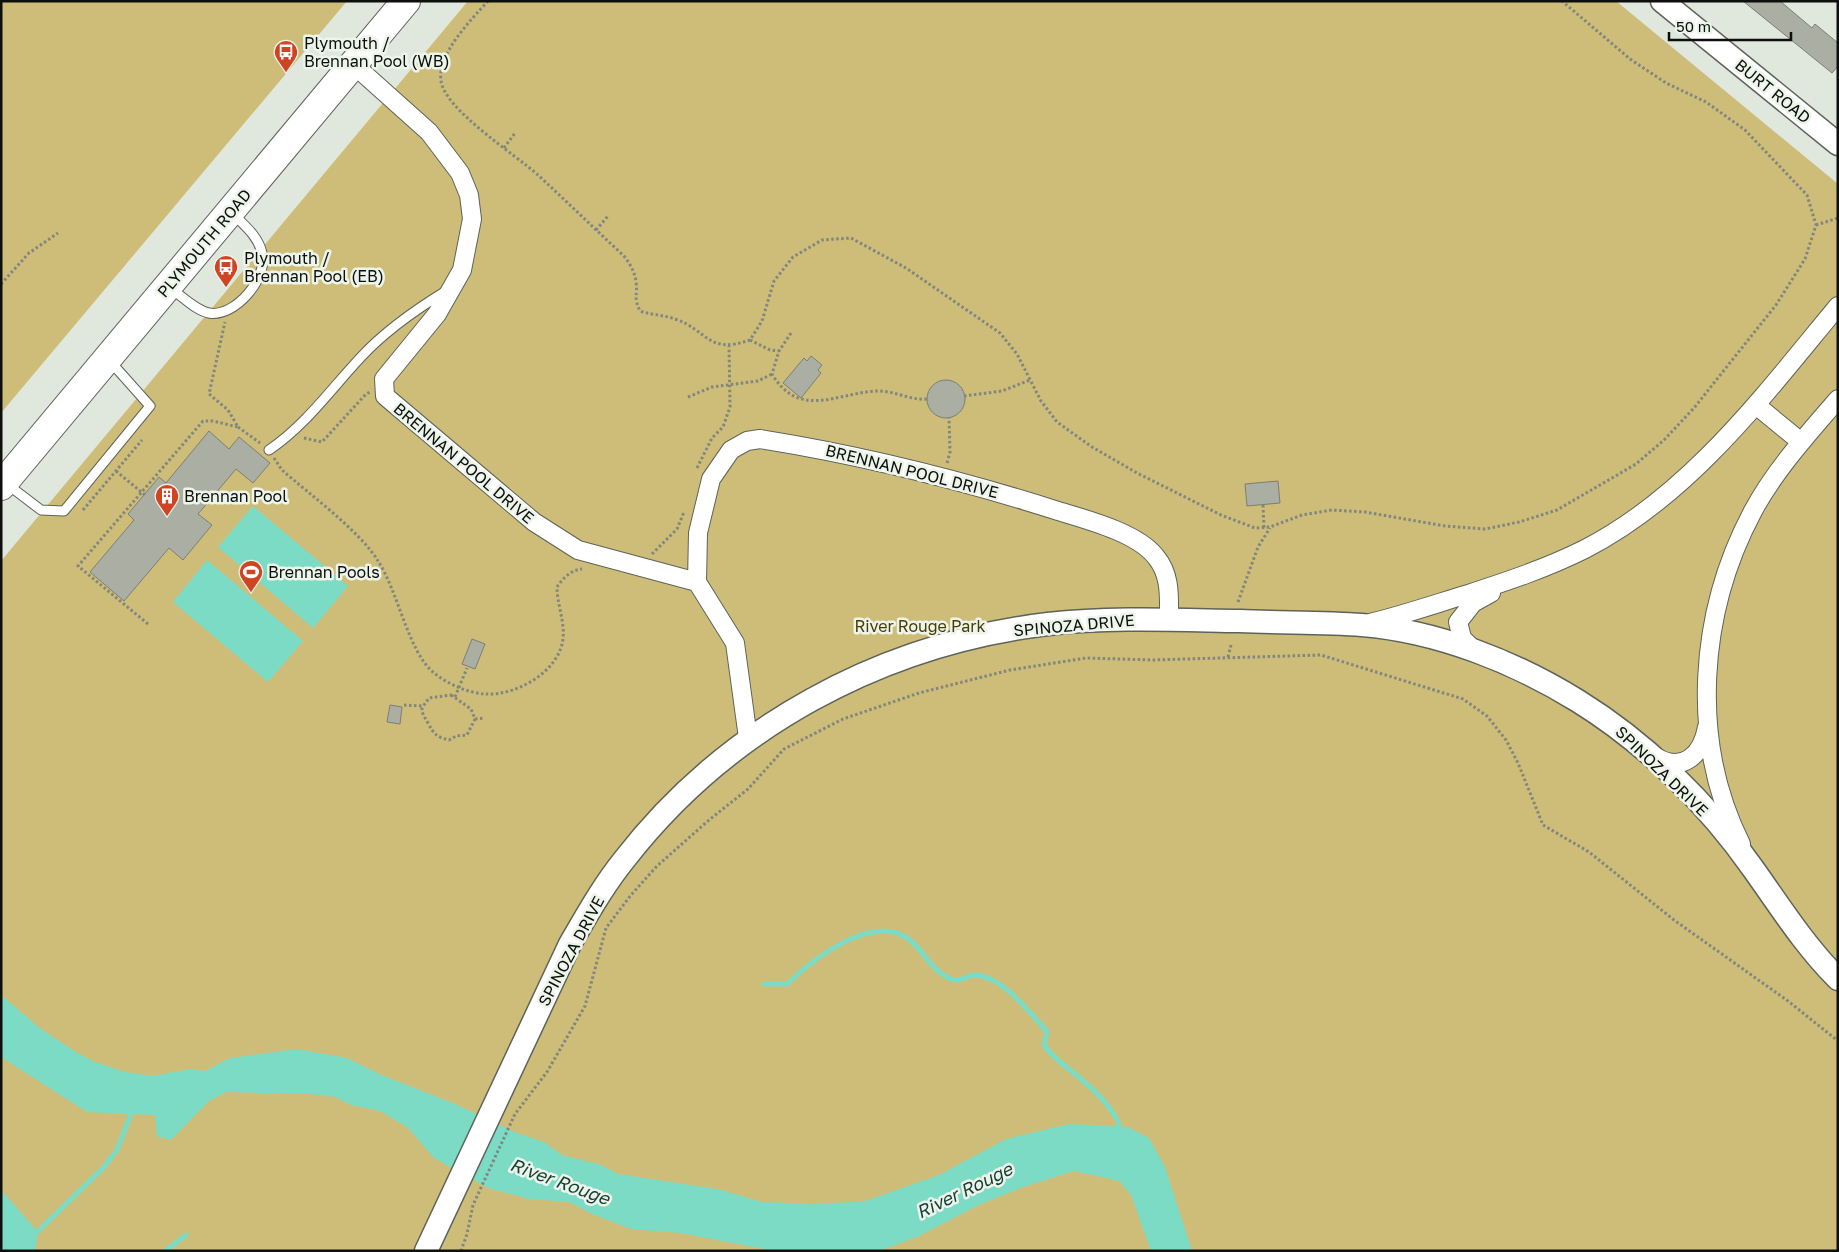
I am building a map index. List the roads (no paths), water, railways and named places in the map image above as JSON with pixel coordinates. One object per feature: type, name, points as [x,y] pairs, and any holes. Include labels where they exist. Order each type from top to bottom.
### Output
[{"type":"main road","name":"PLYMOUTH ROAD","points":[[3,484],[406,1]]},
{"type":"street","name":"BURT ROAD","points":[[1662,1],[1838,144]]},
{"type":"street","name":"BRENNAN POOL DRIVE","points":[[353,64],[429,132],[463,180],[469,195],[472,219],[462,270],[437,314],[384,379],[384,396],[541,528],[578,550],[697,582],[698,533],[711,479],[731,450],[747,441],[760,439],[888,463],[1015,497],[1106,527],[1147,547],[1166,572],[1169,619]]},
{"type":"street","points":[[1475,651],[1462,638],[1459,629],[1458,622],[1464,612],[1474,603],[1525,576],[1586,549],[1641,513],[1692,472],[1756,404],[1838,306]]},
{"type":"street","points":[[1753,869],[1738,838],[1721,790],[1713,757],[1708,719],[1710,647],[1717,605],[1726,572],[1754,510],[1780,469],[1838,399]]},
{"type":"street","points":[[1756,404],[1802,442]]},
{"type":"street","points":[[1362,625],[1414,612],[1525,576]]},
{"type":"street","points":[[697,582],[735,643],[748,738]]},
{"type":"street","name":"SPINOZA DRIVE","points":[[426,1251],[570,944],[622,862],[679,797],[748,738],[796,707],[844,682],[924,651],[1008,630],[1050,624],[1169,619],[1362,625],[1415,634],[1475,651],[1538,677],[1607,720],[1647,752],[1701,806],[1753,869],[1791,924],[1838,979]]},
{"type":"street","points":[[1647,752],[1667,764],[1679,764],[1690,758],[1701,747],[1708,719]]},
{"type":"lane","points":[[168,286],[195,306],[210,313],[227,310],[243,299],[260,278],[263,255],[254,235],[230,212]]},
{"type":"lane","points":[[269,450],[291,435],[363,356],[392,328],[420,307],[452,288]]},
{"type":"lane","points":[[3,484],[41,510],[64,511],[70,504],[150,406],[108,358]]},
{"type":"water","points":[[253,506],[348,586],[313,628],[218,547]]},
{"type":"water","points":[[207,560],[303,641],[268,682],[173,602]]},
{"type":"water","name":"River Rouge","points":[[1,995],[41,1029],[74,1051],[95,1062],[125,1072],[152,1076],[191,1069],[205,1071],[230,1058],[296,1049],[347,1058],[379,1074],[455,1104],[517,1133],[544,1142],[562,1155],[601,1165],[618,1174],[717,1189],[762,1202],[816,1204],[865,1201],[939,1175],[1006,1139],[1069,1124],[1128,1127],[1149,1138],[1165,1167],[1192,1251],[1151,1251],[1131,1195],[1119,1181],[1074,1171],[1023,1187],[981,1204],[917,1237],[879,1251],[775,1251],[680,1233],[631,1229],[592,1214],[569,1202],[529,1199],[488,1188],[434,1158],[408,1128],[380,1111],[351,1105],[335,1097],[310,1094],[227,1092],[209,1101],[171,1140],[157,1136],[155,1115],[87,1112],[1,1057]]},
{"type":"water","points":[[1,1190],[38,1232],[35,1251],[1,1251]]},
{"type":"waterway","points":[[764,984],[787,984],[827,952],[861,935],[879,931],[895,933],[910,940],[934,967],[945,976],[954,980],[977,975],[988,978],[1007,989],[1047,1031],[1044,1045],[1048,1050],[1102,1099],[1119,1123],[1116,1133]]},
{"type":"waterway","points":[[33,1236],[103,1168],[117,1150],[132,1111]]},
{"type":"waterway","points":[[165,1251],[186,1235]]},
{"type":"place","name":"Plymouth / Brennan Pool (WB)","points":[[286,73]]},
{"type":"place","name":"Plymouth / Brennan Pool (EB)","points":[[226,288]]},
{"type":"place","name":"Brennan Pool","points":[[167,517]]},
{"type":"place","name":"Brennan Pools","points":[[251,593]]},
{"type":"park label","name":"River Rouge Park","points":[[920,626]]}]
